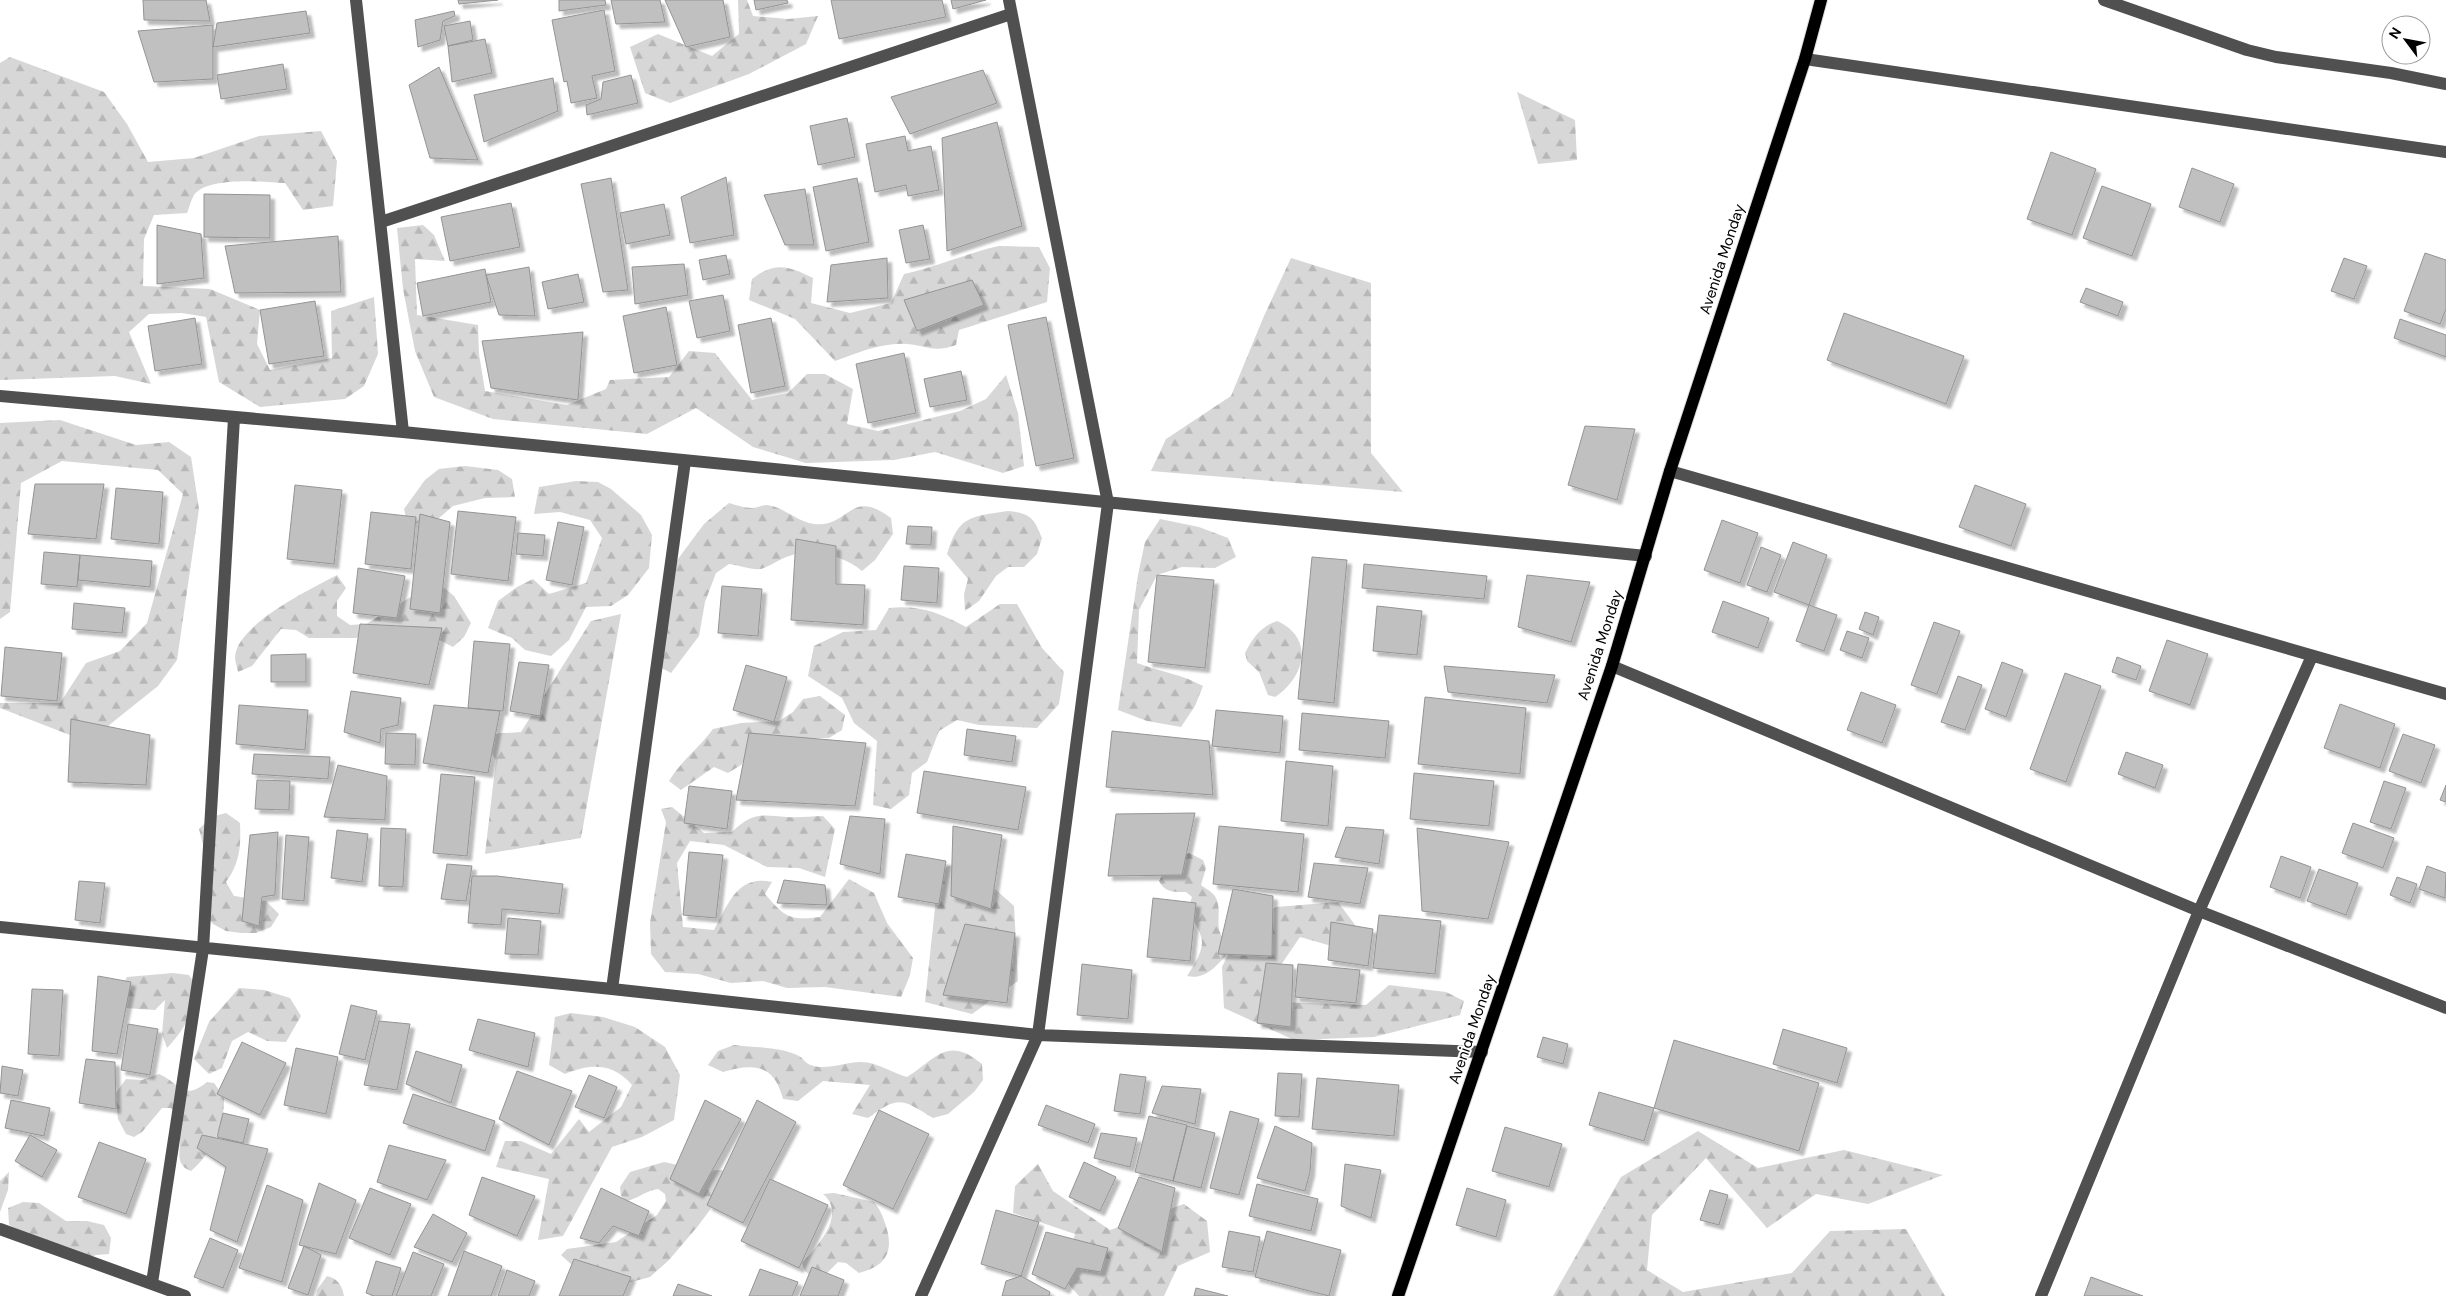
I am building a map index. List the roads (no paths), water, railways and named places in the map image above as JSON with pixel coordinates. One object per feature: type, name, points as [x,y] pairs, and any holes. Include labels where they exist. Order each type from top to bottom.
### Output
[{"type":"main road","name":"Avenida Monday","points":[[1398,1296],[1612,666],[1670,470],[1805,59],[1820,0]]},
{"type":"street","points":[[356,0],[403,432]]},
{"type":"street","points":[[921,1296],[1038,1035],[1108,503],[1009,0]]},
{"type":"street","points":[[2104,0],[2257,52],[2391,73],[2446,84]]},
{"type":"street","points":[[381,222],[1011,14]]},
{"type":"street","points":[[1805,59],[2446,152]]},
{"type":"street","points":[[0,396],[403,432],[1646,556]]},
{"type":"street","points":[[152,1283],[203,949],[234,418]]},
{"type":"street","points":[[612,989],[685,461]]},
{"type":"street","points":[[1670,470],[2446,694]]},
{"type":"street","points":[[2041,1296],[2199,911],[2312,656]]},
{"type":"street","points":[[1612,666],[2199,911],[2446,1008]]},
{"type":"street","points":[[0,928],[612,989],[1038,1035],[1482,1052]]},
{"type":"street","points":[[1,1233],[152,1283],[185,1296]]}]
